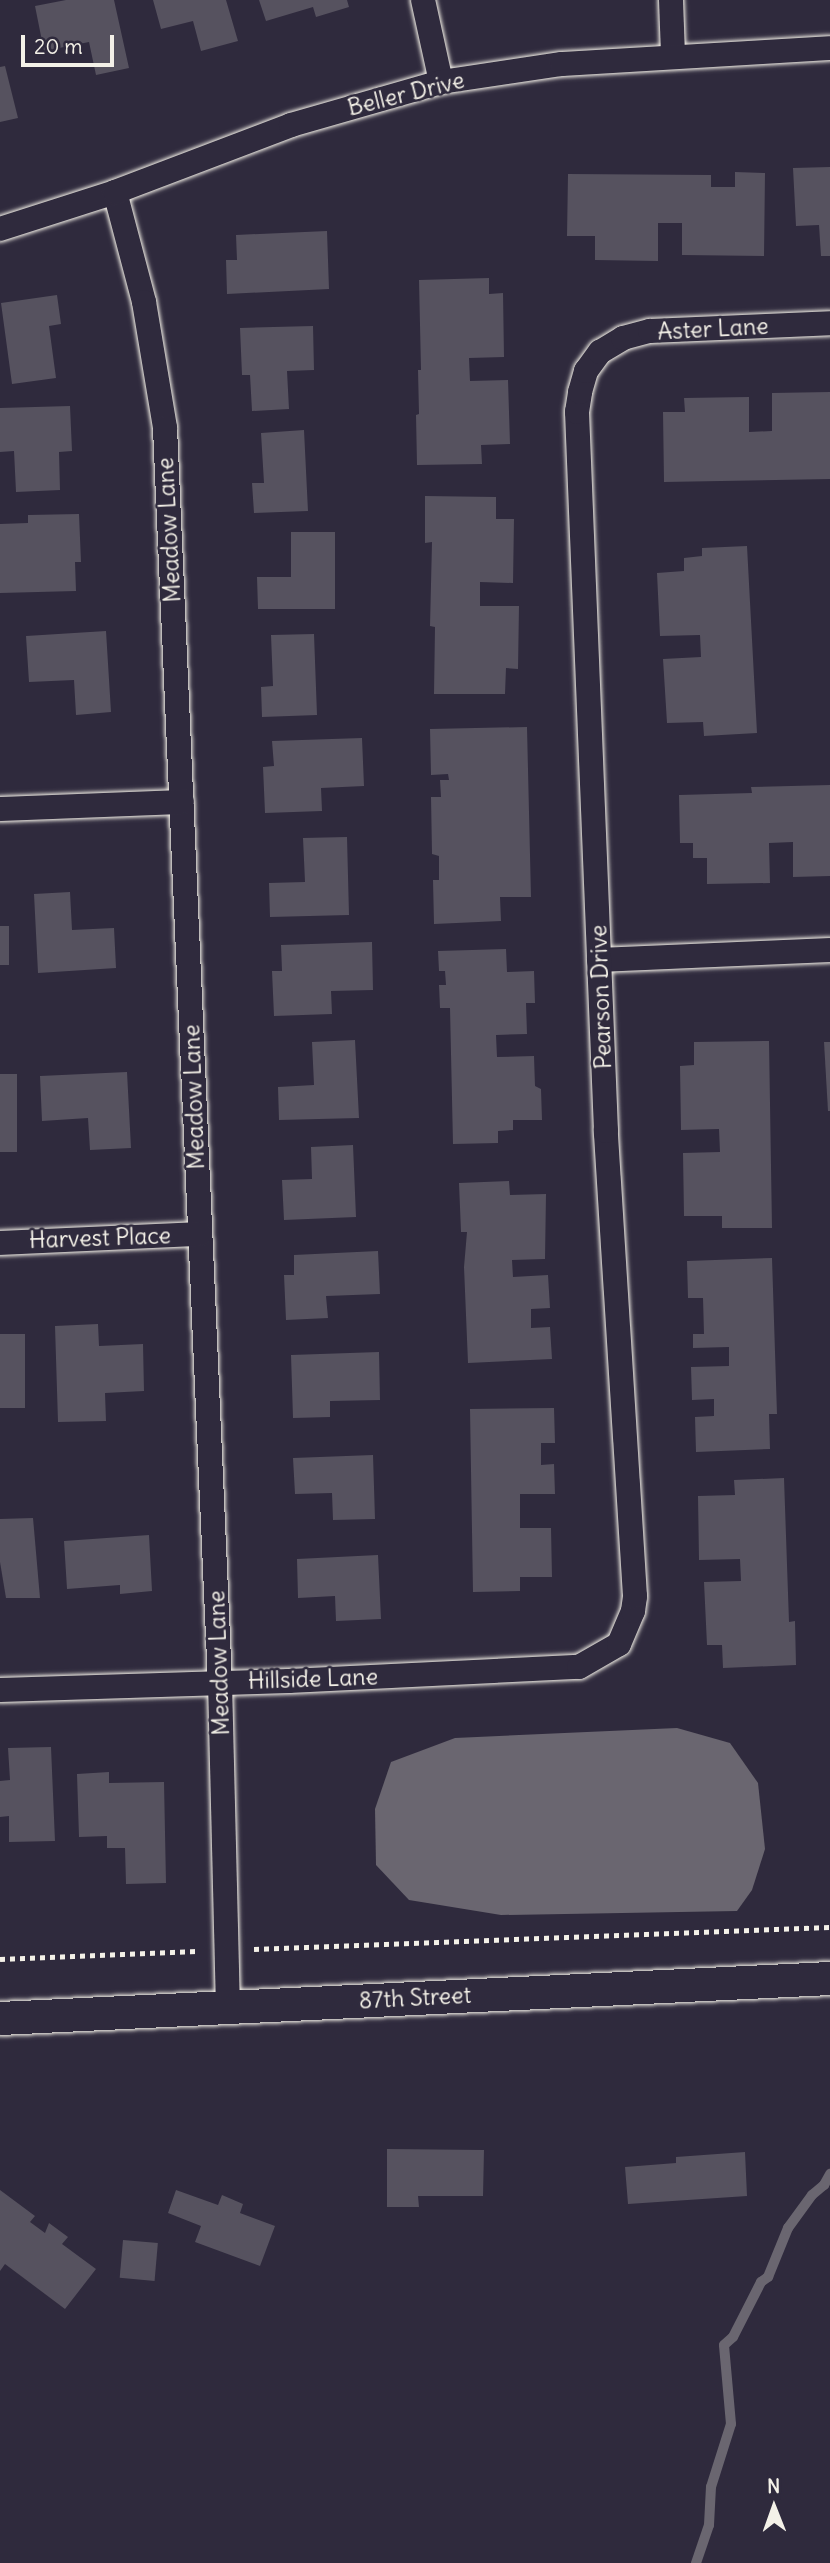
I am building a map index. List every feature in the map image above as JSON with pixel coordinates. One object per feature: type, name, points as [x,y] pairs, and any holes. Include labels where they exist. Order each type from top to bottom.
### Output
[{"type":"main road","name":"87th Street","points":[[0,2018],[830,1978]]},
{"type":"street","points":[[423,0],[441,82]]},
{"type":"street","points":[[671,0],[673,55]]},
{"type":"street","name":"Beller Drive","points":[[0,229],[115,191],[291,125],[441,82],[562,64],[673,55],[830,48]]},
{"type":"street","name":"Meadow Lane","points":[[115,191],[144,302],[163,414],[220,1682],[228,2007]]},
{"type":"street","name":"Aster Lane","points":[[600,352],[623,338],[650,331],[830,323]]},
{"type":"street","name":"Pearson Drive","points":[[600,352],[586,371],[577,412],[606,1131],[635,1596],[633,1611],[619,1644]]},
{"type":"street","points":[[0,809],[182,802]]},
{"type":"street","points":[[600,960],[830,950]]},
{"type":"street","name":"Harvest Place","points":[[0,1243],[200,1234]]},
{"type":"street","name":"Hillside Lane","points":[[0,1690],[579,1667],[619,1644]]},
{"type":"path","points":[[254,1949],[830,1927]]},
{"type":"path","points":[[0,1959],[197,1951]]},
{"type":"shaded area","points":[[677,1728],[730,1743],[758,1783],[765,1849],[752,1890],[737,1911],[501,1915],[409,1900],[376,1865],[375,1809],[391,1762],[455,1738]]},
{"type":"building","points":[[66,0],[114,0],[129,68],[96,75],[89,42],[44,51],[35,6]]},
{"type":"building","points":[[153,0],[226,0],[238,41],[201,51],[193,21],[161,29]]},
{"type":"building","points":[[259,0],[347,0],[349,7],[316,17],[313,7],[266,21]]},
{"type":"building","points":[[5,66],[18,118],[0,122],[0,67]]},
{"type":"building","points":[[830,167],[830,256],[821,256],[819,225],[796,226],[793,168]]},
{"type":"building","points":[[735,172],[765,173],[764,256],[682,255],[682,223],[658,223],[658,261],[595,260],[595,236],[567,236],[568,174],[711,175],[711,187],[735,187]]},
{"type":"building","points":[[327,231],[329,289],[227,294],[226,260],[237,260],[236,235]]},
{"type":"building","points":[[489,278],[489,294],[503,293],[504,357],[469,358],[470,381],[508,380],[510,444],[481,445],[482,464],[417,465],[416,415],[419,414],[418,370],[421,370],[419,280]]},
{"type":"building","points":[[57,295],[61,324],[49,326],[56,378],[12,384],[1,303]]},
{"type":"building","points":[[313,326],[314,370],[287,371],[289,409],[252,411],[250,375],[242,375],[240,328]]},
{"type":"building","points":[[830,392],[830,479],[664,482],[663,412],[685,412],[684,398],[749,397],[749,432],[772,431],[772,393]]},
{"type":"building","points":[[70,406],[72,451],[59,452],[60,490],[16,492],[14,451],[0,452],[0,408]]},
{"type":"building","points":[[304,430],[308,511],[254,513],[252,483],[264,483],[261,433]]},
{"type":"building","points":[[425,496],[496,497],[496,519],[514,519],[513,583],[480,582],[480,606],[519,606],[518,669],[506,668],[505,694],[434,694],[435,627],[430,626],[432,542],[425,543]]},
{"type":"building","points":[[79,514],[81,562],[75,562],[76,591],[0,593],[0,524],[28,523],[28,515]]},
{"type":"building","points":[[291,532],[335,532],[335,609],[258,609],[257,577],[291,577]]},
{"type":"building","points":[[747,546],[757,733],[704,736],[703,722],[667,723],[663,659],[701,657],[700,635],[660,636],[657,573],[684,571],[684,558],[702,556],[702,548]]},
{"type":"building","points":[[106,631],[111,712],[76,715],[74,680],[29,682],[26,636]]},
{"type":"building","points":[[314,634],[317,715],[262,717],[261,687],[273,686],[271,635]]},
{"type":"building","points":[[527,727],[531,897],[500,897],[501,921],[434,924],[433,880],[439,880],[439,856],[432,854],[431,797],[441,797],[440,780],[449,780],[448,774],[431,775],[430,729]]},
{"type":"building","points":[[362,738],[364,786],[321,788],[322,811],[265,813],[263,767],[274,766],[272,741]]},
{"type":"building","points":[[830,785],[830,876],[793,877],[793,842],[769,843],[770,883],[707,884],[707,858],[693,858],[693,843],[680,843],[679,795],[752,793],[751,787]]},
{"type":"building","points":[[347,837],[349,915],[270,917],[269,883],[305,882],[303,838]]},
{"type":"building","points":[[70,892],[72,930],[114,928],[116,968],[38,973],[34,894]]},
{"type":"building","points":[[0,926],[9,926],[9,965],[0,965]]},
{"type":"building","points":[[372,942],[373,990],[331,991],[332,1014],[274,1016],[272,971],[282,971],[281,945]]},
{"type":"building","points":[[506,949],[507,972],[534,971],[535,1003],[526,1003],[527,1034],[496,1035],[497,1057],[534,1056],[535,1086],[541,1089],[542,1120],[513,1120],[513,1130],[498,1131],[498,1143],[453,1144],[450,1008],[440,1008],[439,985],[446,985],[445,971],[439,971],[438,951]]},
{"type":"building","points":[[355,1040],[359,1118],[279,1120],[278,1087],[314,1085],[312,1042]]},
{"type":"building","points":[[769,1041],[772,1228],[722,1228],[722,1216],[684,1216],[683,1153],[720,1152],[719,1129],[681,1130],[680,1066],[694,1065],[694,1042]]},
{"type":"building","points":[[824,1042],[830,1042],[830,1111],[828,1111]]},
{"type":"building","points":[[127,1072],[131,1148],[90,1150],[88,1118],[42,1121],[40,1076]]},
{"type":"building","points":[[0,1074],[17,1074],[17,1152],[0,1152]]},
{"type":"building","points":[[353,1145],[356,1217],[284,1220],[282,1180],[312,1179],[311,1147]]},
{"type":"building","points":[[509,1181],[510,1195],[546,1194],[545,1259],[512,1260],[513,1277],[548,1275],[550,1308],[531,1309],[531,1328],[550,1327],[552,1359],[468,1363],[464,1267],[467,1232],[461,1232],[459,1183]]},
{"type":"building","points":[[378,1251],[380,1294],[326,1296],[328,1318],[286,1320],[284,1275],[294,1275],[294,1255]]},
{"type":"building","points":[[772,1258],[777,1414],[769,1414],[770,1449],[696,1452],[695,1417],[714,1416],[714,1399],[692,1400],[691,1367],[729,1366],[729,1347],[693,1348],[693,1334],[704,1334],[703,1298],[688,1298],[687,1261]]},
{"type":"building","points":[[98,1324],[99,1346],[143,1344],[144,1391],[105,1393],[106,1421],[58,1422],[55,1326]]},
{"type":"building","points":[[0,1334],[25,1334],[25,1408],[0,1408]]},
{"type":"building","points":[[379,1352],[380,1400],[330,1401],[330,1417],[293,1418],[291,1355]]},
{"type":"building","points":[[554,1408],[555,1443],[541,1443],[541,1465],[554,1464],[555,1494],[520,1494],[520,1528],[551,1528],[552,1577],[520,1577],[520,1591],[473,1592],[470,1409]]},
{"type":"building","points":[[373,1455],[375,1519],[333,1520],[332,1493],[295,1494],[293,1458]]},
{"type":"building","points":[[784,1478],[789,1622],[795,1621],[796,1665],[723,1668],[722,1645],[707,1645],[704,1582],[741,1581],[740,1559],[699,1560],[698,1496],[735,1495],[734,1480]]},
{"type":"building","points":[[33,1518],[40,1598],[6,1598],[0,1562],[0,1519]]},
{"type":"building","points":[[149,1535],[152,1591],[120,1594],[120,1585],[67,1589],[64,1541]]},
{"type":"building","points":[[378,1555],[381,1619],[336,1621],[335,1596],[298,1598],[297,1559]]},
{"type":"building","points":[[51,1747],[55,1841],[9,1842],[9,1816],[0,1817],[0,1781],[10,1780],[8,1748]]},
{"type":"building","points":[[109,1772],[109,1783],[164,1782],[166,1883],[126,1884],[125,1848],[107,1848],[107,1836],[79,1837],[77,1774]]},
{"type":"building","points":[[387,2149],[484,2150],[483,2196],[418,2196],[419,2207],[387,2207]]},
{"type":"building","points":[[745,2152],[747,2196],[628,2204],[625,2167],[676,2163],[676,2157]]},
{"type":"building","points":[[0,2190],[35,2216],[30,2222],[45,2233],[49,2223],[68,2237],[62,2244],[96,2269],[65,2309],[5,2264],[0,2271]]},
{"type":"building","points":[[176,2190],[218,2205],[222,2195],[243,2204],[240,2213],[275,2226],[260,2266],[195,2242],[201,2226],[168,2213]]},
{"type":"building","points":[[123,2240],[158,2243],[155,2281],[120,2278]]},
{"type":"waterway","points":[[696,2563],[709,2525],[711,2487],[731,2424],[724,2345],[733,2337],[761,2282],[768,2277],[788,2228],[830,2174]]}]
